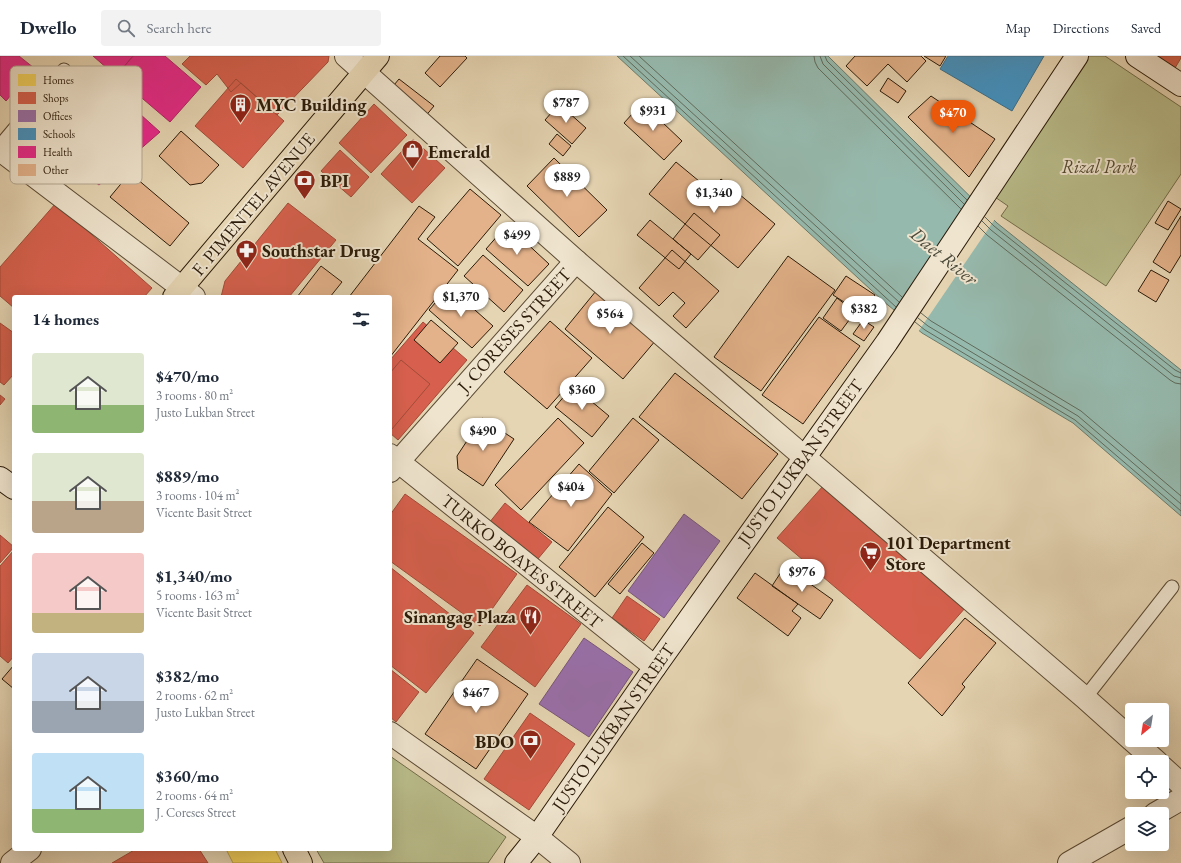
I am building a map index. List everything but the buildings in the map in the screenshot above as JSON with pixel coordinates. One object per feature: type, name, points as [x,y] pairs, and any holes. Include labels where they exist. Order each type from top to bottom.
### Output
[{"type":"main road","name":"F. PIMENTEL AVENUE","points":[[183,294],[371,64]]},
{"type":"main road","points":[[295,851],[301,863]]},
{"type":"street","points":[[346,56],[371,64],[576,261],[1125,734]]},
{"type":"street","name":"JUSTO LUKBAN STREET","points":[[516,863],[537,837],[655,666],[887,342],[1077,56]]},
{"type":"street","points":[[1137,56],[1181,85]]},
{"type":"street","points":[[0,150],[10,158]]},
{"type":"street","points":[[43,184],[183,294]]},
{"type":"street","name":"J. CORESES STREET","points":[[392,462],[576,261]]},
{"type":"street","name":"TURKO BOAYES STREET","points":[[392,462],[655,666]]},
{"type":"street","points":[[0,478],[12,487]]},
{"type":"street","points":[[392,734],[537,837],[569,863]]},
{"type":"street","points":[[1140,747],[1149,755]]},
{"type":"street","points":[[1169,773],[1181,784]]},
{"type":"street","points":[[1167,807],[1181,799]]},
{"type":"street","points":[[1069,863],[1125,831]]},
{"type":"street","points":[[12,863],[27,851]]},
{"type":"lane","points":[[0,146],[10,134]]},
{"type":"lane","points":[[1085,698],[1172,588]]},
{"type":"green space","name":"Rizal Park","points":[[1085,56],[1105,56],[1181,107],[1181,174],[1106,286],[1001,216],[1008,206],[992,195]]},
{"type":"green space","points":[[392,757],[506,837],[488,863],[324,863],[317,851],[392,851]]},
{"type":"water","name":"Daet River","points":[[617,56],[828,56],[997,223],[1181,370],[1181,516],[1073,423],[922,333],[883,301]]},
{"type":"pier","points":[[973,197],[995,219],[918,332],[895,313]]},
{"type":"place","name":"MYC Building","points":[[240,124]]},
{"type":"place","name":"Emerald","points":[[413,170]]},
{"type":"place","name":"BPI","points":[[305,200]]},
{"type":"place","name":"Southstar Drug","points":[[246,270]]},
{"type":"place","name":"101 Department Store","points":[[871,572]]},
{"type":"place","name":"Sinangag Plaza","points":[[531,636]]},
{"type":"place","name":"BDO","points":[[530,760]]}]
